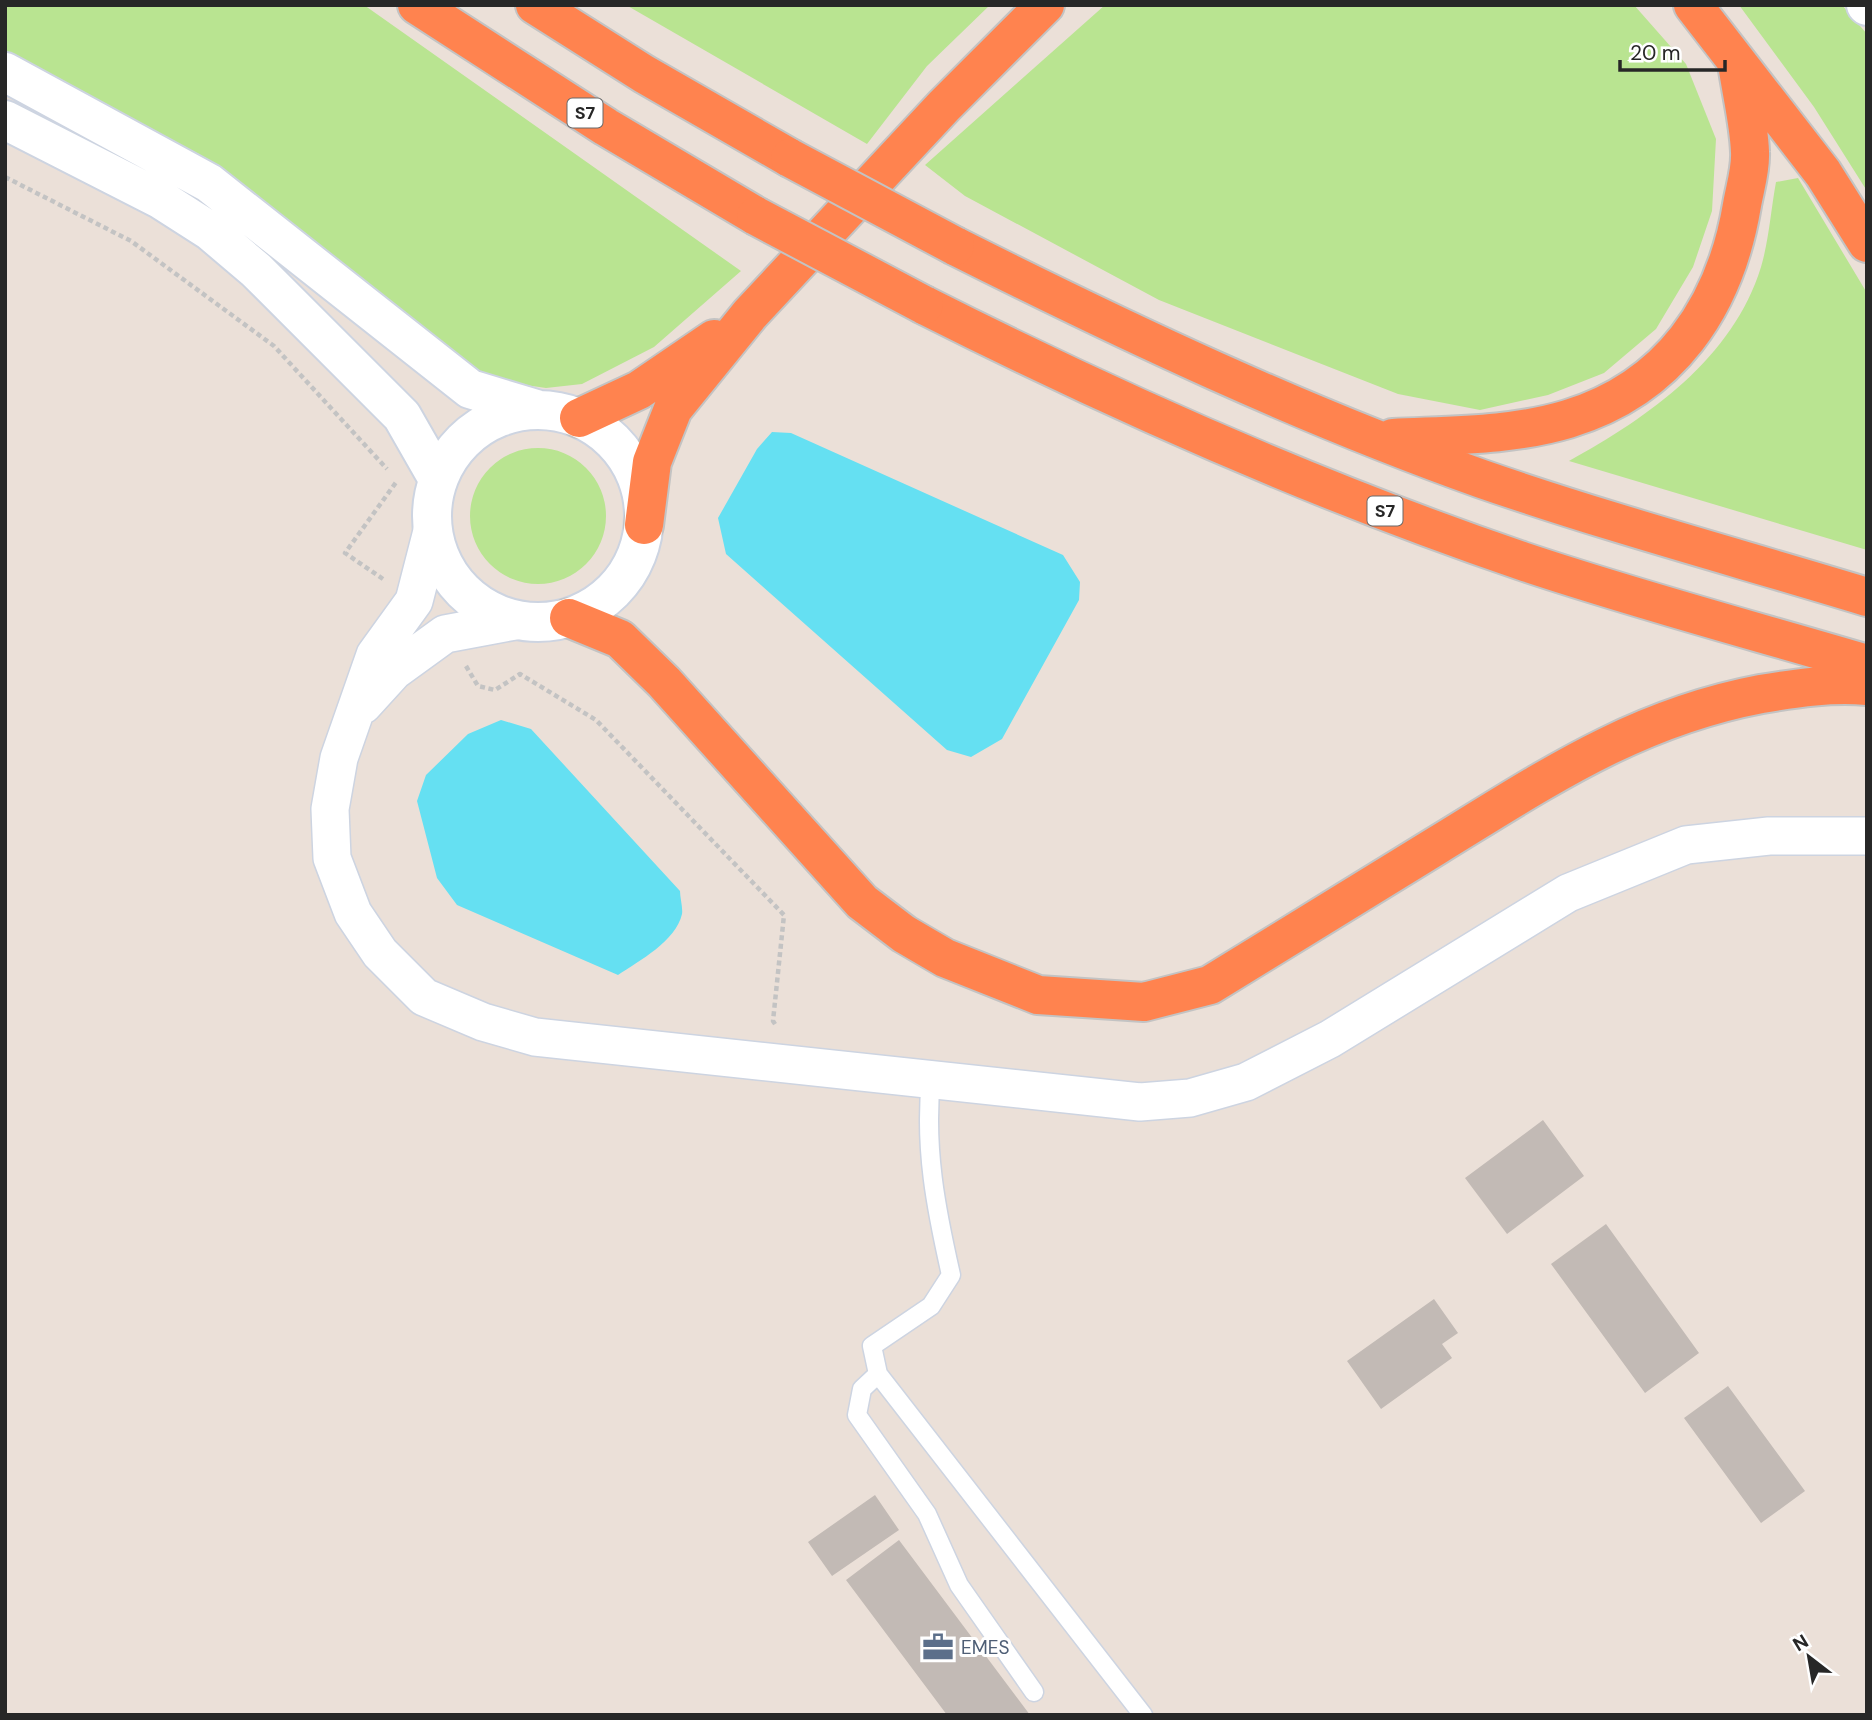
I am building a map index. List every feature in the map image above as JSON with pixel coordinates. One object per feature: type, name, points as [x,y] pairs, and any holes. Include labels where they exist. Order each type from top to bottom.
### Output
[{"type":"highway","name":"S7","points":[[417,5],[583,112],[756,216],[1070,379],[1393,514],[1524,561],[1867,664]]},
{"type":"highway","points":[[535,5],[644,74],[790,158],[955,246],[1109,323],[1381,439],[1495,483],[1867,597]]},
{"type":"highway","points":[[644,525],[652,463],[673,409],[750,314],[952,98],[1045,5]]},
{"type":"highway","points":[[1693,5],[1823,173],[1867,243]]},
{"type":"highway","points":[[1381,439],[1512,430],[1567,419],[1610,402],[1650,379],[1690,334],[1716,296],[1735,246],[1750,155],[1737,63]]},
{"type":"highway","points":[[579,418],[639,390],[750,314]]},
{"type":"highway","points":[[569,618],[620,639],[681,700],[862,902],[904,934],[945,958],[1038,995],[1144,1002],[1210,985],[1576,760],[1648,725],[1715,703],[1791,689],[1836,683],[1867,686]]},
{"type":"street","points":[[5,72],[209,183],[470,389],[538,410],[579,418],[607,436],[629,461],[642,492],[644,525],[637,556],[621,583],[598,605],[569,618],[542,623],[515,621],[445,634],[394,671],[353,716]]},
{"type":"street","points":[[5,120],[160,199],[210,230],[256,270],[402,416],[438,479]]},
{"type":"street","points":[[515,621],[485,609],[459,589],[441,562],[432,531],[431,505],[438,479],[453,451],[477,428],[507,415],[538,410]]},
{"type":"street","points":[[432,531],[414,601],[375,655],[339,758],[330,809],[332,858],[353,914],[380,953],[424,997],[483,1022],[536,1037],[1140,1102],[1190,1098],[1246,1082],[1318,1045],[1568,893],[1686,845],[1769,836],[1867,836]]},
{"type":"lane","points":[[931,1080],[926,1126],[934,1192],[951,1275],[931,1306],[872,1346],[878,1374],[1143,1715]]},
{"type":"lane","points":[[878,1374],[862,1389],[857,1415],[927,1514],[959,1585],[1034,1692]]},
{"type":"path","points":[[5,177],[131,241],[274,346],[311,383],[398,481],[345,553],[414,601]]},
{"type":"path","points":[[445,634],[478,686],[495,690],[520,674],[596,720],[784,915],[773,1021],[791,1045],[792,1064]]},
{"type":"green space","points":[[5,5],[364,5],[741,271],[654,347],[582,384],[546,388],[483,379],[206,158],[5,53]]},
{"type":"green space","points":[[626,5],[990,5],[927,66],[867,144]]},
{"type":"green space","points":[[1105,5],[1634,5],[1686,64],[1716,139],[1712,211],[1693,267],[1656,329],[1604,373],[1548,395],[1480,410],[1398,394],[1159,300],[965,196],[925,165]]},
{"type":"green space","points":[[1739,5],[1842,5],[1867,34],[1867,191],[1814,107]]},
{"type":"green space","points":[[1798,178],[1867,293],[1867,550],[1569,461],[1658,404],[1685,382],[1709,357],[1748,300],[1761,267],[1776,182]]},
{"type":"green space","points":[[538,448],[564,453],[586,468],[601,490],[606,516],[601,542],[586,564],[564,579],[538,584],[512,579],[490,564],[475,542],[470,516],[475,490],[490,468],[512,453]]},
{"type":"water","points":[[772,432],[791,433],[1063,555],[1080,582],[1079,600],[1002,739],[971,757],[947,750],[726,554],[718,518],[757,449]]},
{"type":"water","points":[[501,720],[531,729],[680,891],[682,914],[672,933],[646,957],[618,975],[457,905],[437,878],[417,801],[426,775],[468,734]]},
{"type":"building","points":[[1543,1120],[1584,1176],[1507,1234],[1465,1178]]},
{"type":"building","points":[[1606,1224],[1699,1353],[1645,1393],[1551,1264]]},
{"type":"building","points":[[1434,1299],[1458,1333],[1442,1344],[1452,1358],[1381,1409],[1347,1361]]},
{"type":"building","points":[[1728,1386],[1805,1491],[1761,1523],[1684,1418]]},
{"type":"building","points":[[875,1495],[899,1530],[832,1576],[808,1542]]},
{"type":"building","name":"EMES","points":[[899,1540],[1030,1715],[947,1715],[846,1580]]},
{"type":"place","name":"EMES","points":[[938,1647]]}]
